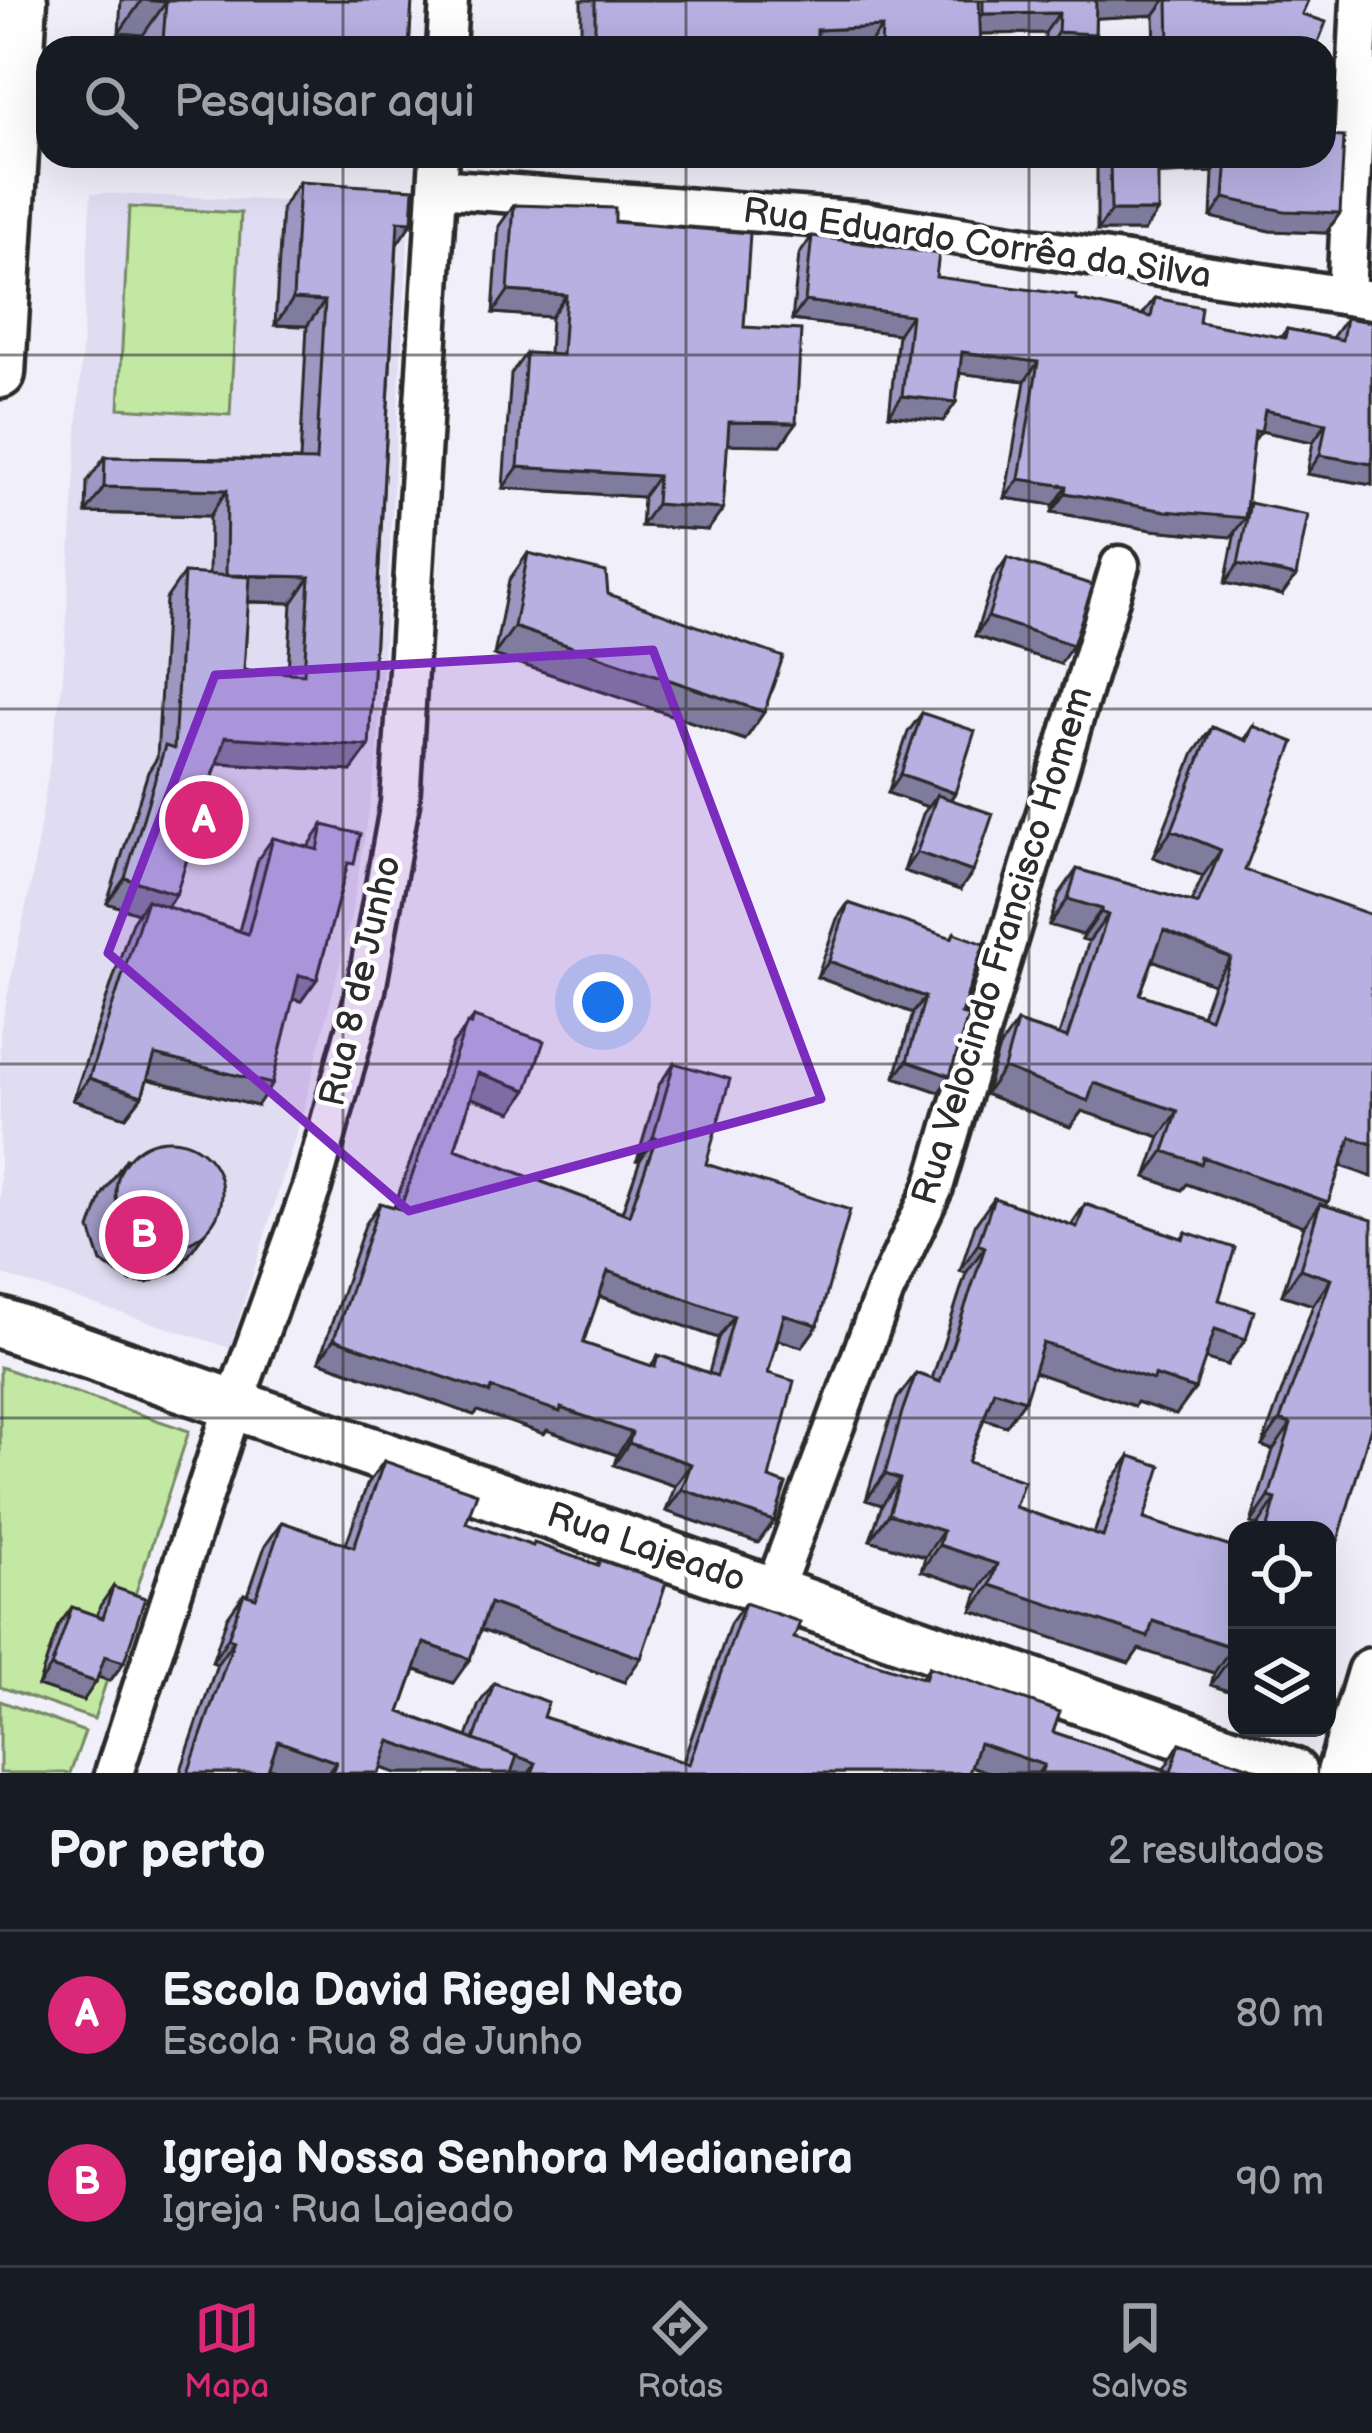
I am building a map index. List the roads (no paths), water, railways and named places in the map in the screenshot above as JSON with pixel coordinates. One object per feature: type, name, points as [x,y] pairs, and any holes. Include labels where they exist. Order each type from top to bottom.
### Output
[{"type":"street","points":[[0,373],[22,0]]},
{"type":"street","points":[[446,36],[448,0]]},
{"type":"street","points":[[1359,298],[1360,0]]},
{"type":"street","name":"Rua Eduardo Corrêa da Silva","points":[[439,172],[864,221],[1359,298]]},
{"type":"street","name":"Rua 8 de Junho","points":[[113,1773],[234,1404],[312,1187],[367,990],[400,803],[439,172]]},
{"type":"street","name":"Rua Velocindo Francisco Homem","points":[[773,1592],[886,1291],[934,1187],[1120,565]]},
{"type":"street","name":"Rua Lajeado","points":[[0,1323],[1292,1773]]},
{"type":"street","points":[[1342,1773],[1372,1673]]},
{"type":"place","name":"Escola David Riegel Neto","points":[[204,820]]},
{"type":"place","name":"Igreja Nossa Senhora Medianeira","points":[[144,1235]]}]
